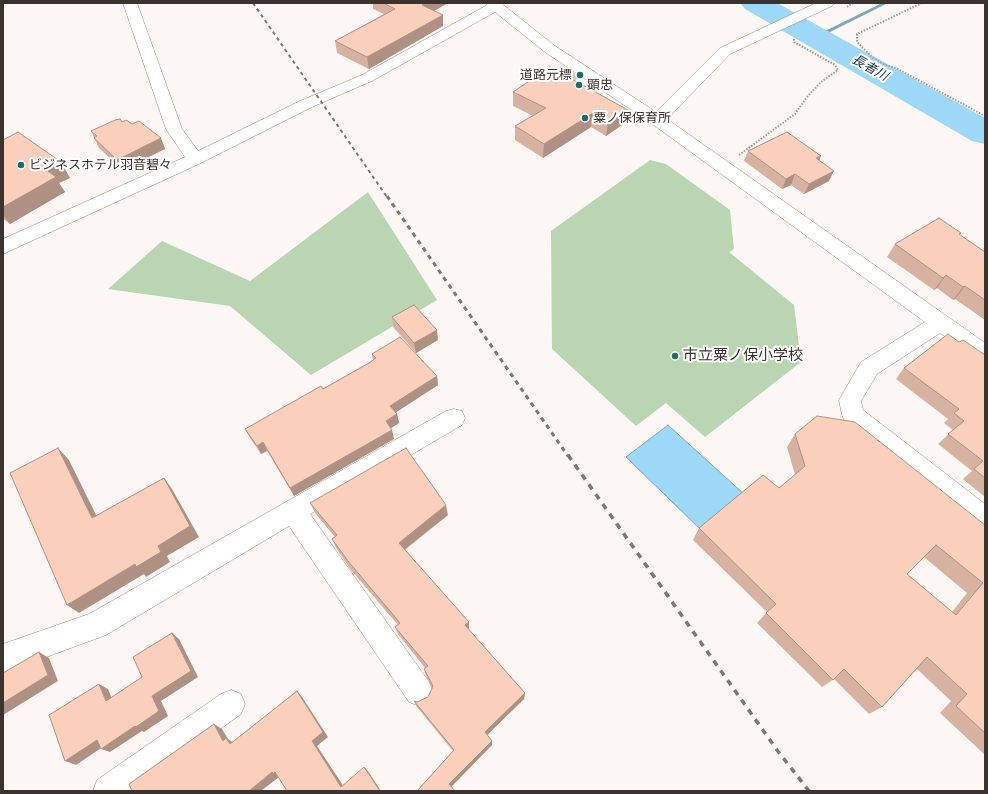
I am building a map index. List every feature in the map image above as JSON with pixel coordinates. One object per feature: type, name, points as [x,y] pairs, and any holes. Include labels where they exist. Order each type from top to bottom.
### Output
[{"type":"street","points":[[130,3],[174,129],[196,159]]},
{"type":"street","points":[[657,120],[725,51],[827,3]]},
{"type":"street","points":[[3,248],[196,159],[306,104],[367,78],[494,4],[550,48],[657,120],[985,354]]},
{"type":"street","points":[[940,323],[869,368],[850,400],[853,415],[985,519]]},
{"type":"street","points":[[3,659],[10,655],[96,626],[454,418]]},
{"type":"street","points":[[293,511],[419,692]]},
{"type":"street","points":[[108,791],[231,704]]},
{"type":"path","points":[[922,3],[857,34],[857,42],[872,57],[883,64],[896,68],[985,116]]},
{"type":"path","points":[[723,167],[795,114],[807,97],[821,82],[838,70],[835,65],[794,42],[793,35]]},
{"type":"green space","points":[[563,65],[580,77],[571,83],[551,73]]},
{"type":"green space","points":[[650,160],[666,164],[730,210],[734,249],[729,252],[794,305],[801,362],[705,437],[666,403],[636,426],[552,349],[551,231]]},
{"type":"green space","points":[[368,192],[437,300],[311,375],[230,306],[108,289],[162,241],[250,281]]},
{"type":"water","points":[[668,425],[745,495],[702,531],[626,457]]},
{"type":"building","points":[[383,3],[425,3],[422,5],[443,15],[367,57],[335,41],[395,9]]},
{"type":"building","points":[[550,67],[628,110],[608,122],[593,113],[544,144],[515,126],[546,108],[513,92]]},
{"type":"building","points":[[120,119],[122,122],[126,120],[132,124],[139,121],[161,138],[117,160],[94,138],[97,136],[91,131]]},
{"type":"building","points":[[18,132],[61,162],[45,169],[56,177],[3,207],[3,140]]},
{"type":"building","points":[[787,132],[821,156],[816,158],[834,171],[809,184],[795,174],[786,179],[748,151]]},
{"type":"building","points":[[939,218],[985,252],[985,300],[946,275],[943,278],[895,244]]},
{"type":"building","points":[[414,305],[437,330],[414,343],[392,317]]},
{"type":"building","points":[[948,334],[959,342],[963,340],[985,355],[985,478],[974,469],[983,461],[948,434],[964,421],[954,413],[959,409],[904,368]]},
{"type":"building","points":[[400,337],[437,376],[390,406],[397,414],[386,421],[392,430],[290,488],[263,442],[257,446],[245,429],[321,386],[323,389],[369,363],[376,358],[372,354]]},
{"type":"building","points":[[817,416],[855,422],[985,525],[985,733],[956,706],[967,694],[927,657],[882,707],[844,669],[833,680],[766,613],[776,604],[699,528],[763,475],[779,488],[805,466],[795,434]],"holes":[[[936,545],[983,583],[956,615],[907,574]]]},
{"type":"building","points":[[58,448],[92,518],[164,478],[190,526],[158,546],[161,552],[136,567],[135,564],[67,605],[10,473]]},
{"type":"building","points":[[406,448],[446,505],[399,543],[469,622],[465,625],[525,693],[485,732],[492,741],[449,784],[455,791],[417,791],[454,750],[414,701],[417,702],[428,697],[433,686],[424,669],[428,666],[395,627],[400,623],[348,561],[332,539],[337,535],[310,503]]},
{"type":"building","points":[[172,633],[191,671],[152,696],[159,711],[101,749],[97,740],[65,761],[49,715],[99,684],[106,701],[142,677],[133,657]]},
{"type":"building","points":[[39,652],[48,675],[3,703],[3,673]]},
{"type":"building","points":[[297,691],[323,732],[312,741],[341,787],[364,767],[380,791],[287,791],[275,772],[273,774],[272,772],[249,791],[132,791],[129,784],[214,724],[223,741],[226,738],[230,744]]},
{"type":"waterway","name":"長者川","points":[[755,3],[985,133]]},
{"type":"waterway","points":[[816,37],[886,3]]},
{"type":"railway","points":[[253,3],[387,197]]},
{"type":"railway","points":[[387,196],[568,456]]},
{"type":"railway","points":[[568,455],[777,750],[809,791]]},
{"type":"place","name":"道路元標","points":[[580,75]]},
{"type":"place","name":"顕忠","points":[[579,85]]},
{"type":"place","name":"粟ノ保保育所","points":[[585,118]]},
{"type":"place","name":"ビジネスホテル羽音碧々","points":[[21,165]]},
{"type":"place","name":"市立粟ノ保小学校","points":[[675,356]]}]
